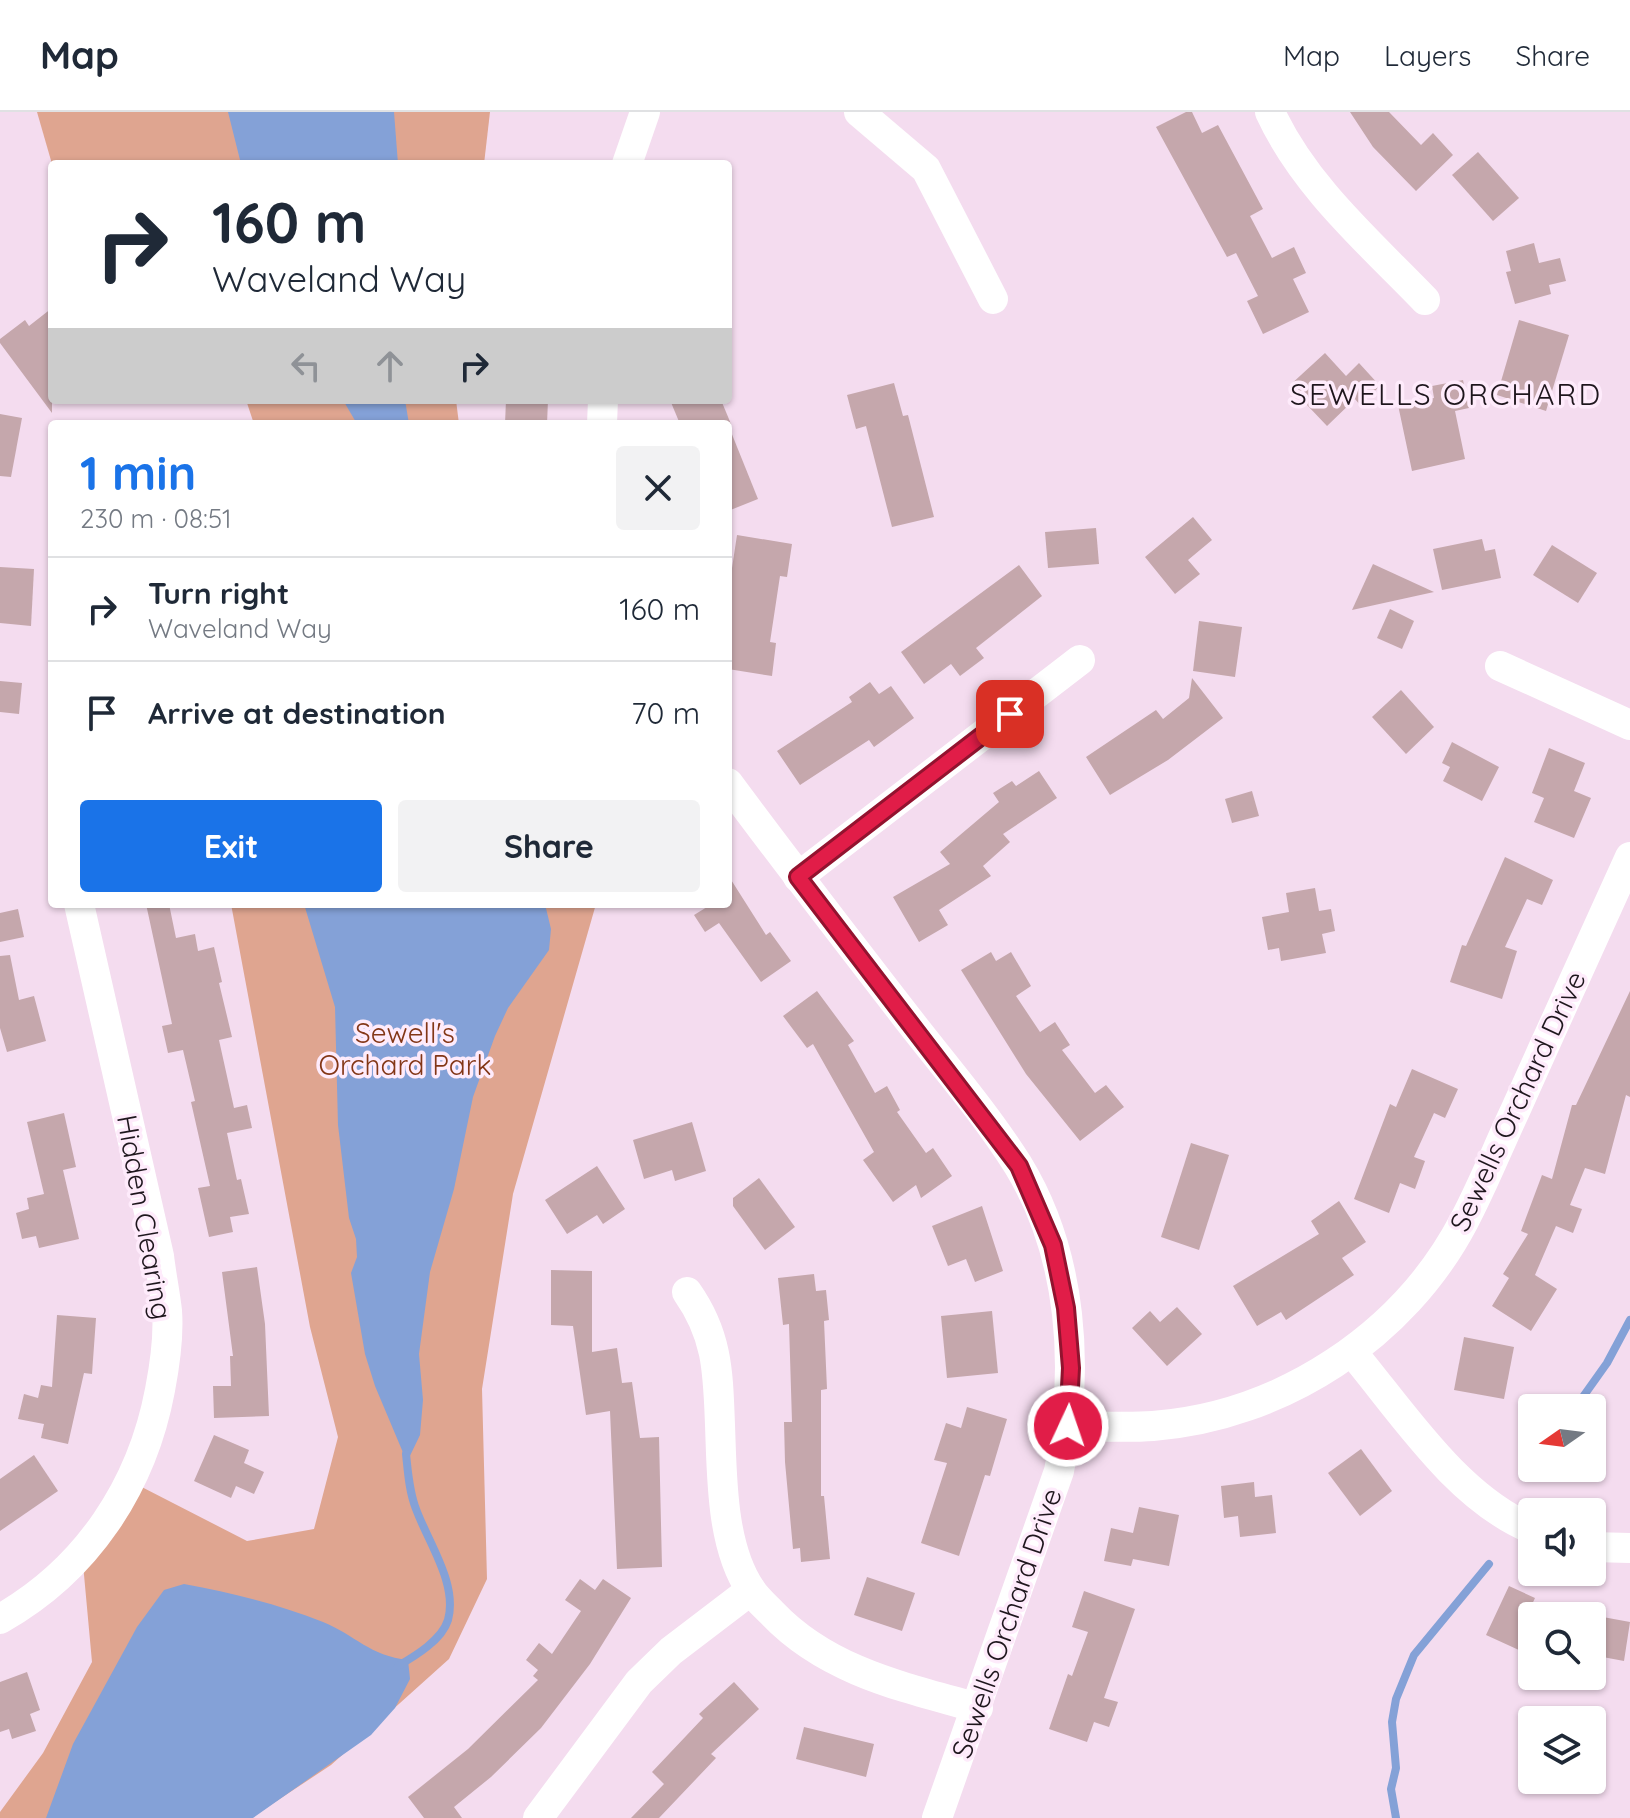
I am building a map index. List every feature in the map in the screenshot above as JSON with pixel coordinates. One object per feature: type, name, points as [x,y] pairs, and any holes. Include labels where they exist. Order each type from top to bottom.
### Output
[{"type":"street","points":[[628,160],[645,112]]},
{"type":"street","points":[[859,112],[926,169],[993,299]]},
{"type":"street","points":[[1270,112],[1300,163],[1331,204],[1425,300]]},
{"type":"street","points":[[798,877],[1080,660]]},
{"type":"street","points":[[1500,666],[1630,725]]},
{"type":"street","name":"Sewells Orchard Drive","points":[[732,788],[1019,1166],[1053,1245],[1066,1308],[1071,1368],[1068,1426],[1043,1524],[937,1818]]},
{"type":"street","name":"Sewells Orchard Drive","points":[[1068,1426],[1154,1426],[1215,1415],[1260,1402],[1309,1379],[1352,1352],[1390,1321],[1411,1297],[1463,1223],[1630,857]]},
{"type":"street","name":"Hidden Clearing","points":[[0,1619],[53,1582],[107,1523],[132,1482],[148,1441],[166,1357],[167,1313],[159,1256],[80,908]]},
{"type":"street","points":[[687,1292],[702,1314],[714,1343],[725,1512],[737,1556],[751,1590],[812,1649],[883,1682],[978,1708]]},
{"type":"street","points":[[1352,1352],[1453,1473],[1485,1504],[1518,1522]]},
{"type":"street","points":[[1606,1547],[1630,1548]]},
{"type":"street","points":[[538,1818],[639,1682],[671,1651],[751,1590]]},
{"type":"green space","points":[[37,112],[490,112],[484,160],[51,160]]},
{"type":"green space","points":[[247,404],[456,404],[458,420],[253,420]]},
{"type":"green space","name":"Sewell's Orchard Park","points":[[232,908],[595,908],[513,1194],[482,1389],[487,1579],[449,1659],[331,1765],[251,1818],[0,1818],[0,1812],[43,1753],[92,1662],[82,1553],[132,1482],[247,1541],[314,1529],[338,1437],[310,1327]]},
{"type":"water","points":[[228,112],[394,112],[398,160],[240,160]]},
{"type":"water","points":[[345,404],[406,404],[408,420],[355,420]]},
{"type":"water","points":[[305,908],[546,908],[551,929],[549,950],[508,1008],[473,1097],[454,1189],[430,1272],[419,1354],[423,1400],[420,1435],[407,1462],[365,1354],[351,1273],[357,1257],[356,1239],[349,1218],[338,1125],[335,1007]]},
{"type":"water","points":[[184,1584],[255,1600],[323,1622],[373,1650],[408,1660],[410,1679],[395,1708],[371,1735],[253,1818],[46,1818],[73,1744],[137,1627],[164,1590]]},
{"type":"building","points":[[1192,112],[1202,133],[1218,125],[1263,209],[1250,216],[1272,258],[1294,247],[1306,273],[1293,279],[1309,312],[1263,334],[1247,301],[1258,296],[1236,253],[1227,257],[1156,127]]},
{"type":"building","points":[[1350,112],[1389,112],[1421,145],[1433,133],[1453,155],[1416,191],[1373,147]]},
{"type":"building","points":[[1478,152],[1519,198],[1493,221],[1452,175]]},
{"type":"building","points":[[1534,243],[1539,263],[1560,258],[1566,281],[1549,285],[1551,294],[1515,304],[1506,272],[1511,271],[1506,251]]},
{"type":"building","points":[[48,311],[48,404],[52,404],[52,413],[0,343],[0,339],[25,320],[29,326]]},
{"type":"building","points":[[1519,320],[1569,335],[1546,411],[1497,395]]},
{"type":"building","points":[[1325,353],[1346,376],[1359,363],[1380,386],[1360,405],[1355,399],[1327,426],[1289,386]]},
{"type":"building","points":[[1463,380],[1469,408],[1455,411],[1465,459],[1412,471],[1398,405],[1434,398],[1432,386]]},
{"type":"building","points":[[894,383],[903,416],[908,415],[934,517],[892,527],[866,426],[856,429],[847,395]]},
{"type":"building","points":[[506,404],[548,404],[547,420],[505,420]]},
{"type":"building","points":[[672,404],[723,404],[729,420],[678,420]]},
{"type":"building","points":[[0,414],[22,418],[11,477],[0,476]]},
{"type":"building","points":[[732,434],[758,499],[732,509]]},
{"type":"building","points":[[1193,517],[1212,540],[1188,560],[1200,574],[1175,594],[1145,557]]},
{"type":"building","points":[[1096,528],[1099,564],[1048,568],[1045,532]]},
{"type":"building","points":[[737,535],[792,544],[787,577],[780,576],[770,642],[776,643],[772,676],[732,670],[732,568]]},
{"type":"building","points":[[1482,539],[1485,551],[1495,549],[1501,578],[1442,590],[1433,549]]},
{"type":"building","points":[[1552,545],[1597,573],[1578,603],[1533,575]]},
{"type":"building","points":[[1373,564],[1434,592],[1352,610]]},
{"type":"building","points":[[1019,565],[1042,596],[976,648],[984,658],[960,676],[951,664],[924,684],[901,652]]},
{"type":"building","points":[[0,567],[34,569],[31,626],[0,623]]},
{"type":"building","points":[[1390,609],[1414,621],[1402,649],[1377,638]]},
{"type":"building","points":[[1199,621],[1242,627],[1235,677],[1193,671]]},
{"type":"building","points":[[1192,678],[1223,718],[1168,760],[1110,795],[1086,757],[1156,710],[1163,719],[1189,698]]},
{"type":"building","points":[[0,681],[22,683],[19,714],[0,712]]},
{"type":"building","points":[[870,682],[879,694],[891,686],[914,718],[874,747],[869,740],[800,785],[777,751],[852,702],[849,697]]},
{"type":"building","points":[[1401,690],[1434,727],[1406,754],[1372,717]]},
{"type":"building","points":[[1452,742],[1499,767],[1482,801],[1443,781],[1450,767],[1442,763]]},
{"type":"building","points":[[1549,748],[1585,763],[1574,791],[1591,798],[1574,838],[1534,822],[1544,798],[1532,793]]},
{"type":"building","points":[[1039,771],[1057,798],[1003,834],[1010,842],[983,866],[991,876],[939,910],[948,925],[919,942],[893,897],[950,864],[940,852],[999,802],[993,793],[1012,781],[1016,786]]},
{"type":"building","points":[[1252,791],[1259,816],[1232,823],[1225,799]]},
{"type":"building","points":[[1505,857],[1553,880],[1542,905],[1527,899],[1505,947],[1517,951],[1502,999],[1450,982],[1462,945],[1466,946]]},
{"type":"building","points":[[732,881],[766,935],[770,932],[791,961],[761,982],[719,923],[705,932],[694,915],[705,908],[732,908]]},
{"type":"building","points":[[1315,888],[1319,911],[1331,909],[1335,931],[1322,934],[1326,953],[1281,961],[1279,948],[1268,950],[1262,917],[1289,912],[1286,893]]},
{"type":"building","points":[[147,908],[170,908],[176,938],[195,934],[198,951],[214,947],[232,1037],[219,1040],[234,1108],[247,1105],[252,1128],[227,1133],[237,1180],[241,1179],[249,1214],[230,1217],[233,1232],[209,1237],[198,1188],[210,1186],[191,1102],[195,1101],[183,1050],[168,1053],[162,1026],[172,1024]]},
{"type":"building","points":[[18,909],[24,937],[0,942],[0,913]]},
{"type":"building","points":[[991,952],[996,961],[1011,952],[1031,986],[1016,996],[1040,1032],[1055,1022],[1070,1045],[1062,1050],[1095,1093],[1106,1085],[1124,1107],[1080,1141],[1026,1074],[961,970]]},
{"type":"building","points":[[10,955],[19,1000],[34,996],[46,1041],[7,1052],[0,1028],[0,956]]},
{"type":"building","points":[[817,991],[854,1041],[848,1045],[875,1093],[887,1086],[900,1110],[897,1112],[926,1153],[933,1148],[952,1176],[921,1198],[916,1185],[893,1202],[863,1160],[874,1152],[813,1044],[807,1048],[783,1016]]},
{"type":"building","points":[[1630,991],[1630,1097],[1626,1095],[1605,1174],[1585,1168],[1570,1205],[1582,1209],[1573,1233],[1556,1226],[1535,1275],[1557,1289],[1531,1331],[1492,1306],[1509,1278],[1503,1274],[1528,1234],[1521,1231],[1542,1175],[1552,1179],[1572,1105],[1576,1105]]},
{"type":"building","points":[[1412,1069],[1458,1089],[1445,1118],[1434,1113],[1414,1157],[1425,1161],[1415,1189],[1400,1183],[1389,1213],[1354,1199],[1390,1104],[1396,1107]]},
{"type":"building","points":[[64,1113],[76,1167],[63,1170],[79,1239],[39,1248],[36,1236],[22,1239],[16,1213],[29,1209],[27,1198],[44,1194],[27,1122]]},
{"type":"building","points":[[692,1122],[706,1171],[675,1181],[672,1170],[644,1179],[633,1140]]},
{"type":"building","points":[[1191,1143],[1229,1155],[1199,1250],[1161,1237]]},
{"type":"building","points":[[597,1166],[625,1209],[603,1224],[597,1215],[567,1234],[545,1200]]},
{"type":"building","points":[[759,1178],[795,1227],[765,1250],[733,1206],[733,1198]]},
{"type":"building","points":[[1339,1201],[1366,1242],[1342,1258],[1354,1275],[1286,1320],[1281,1312],[1257,1326],[1233,1286],[1319,1234],[1311,1221]]},
{"type":"building","points":[[982,1206],[1003,1271],[975,1282],[966,1259],[948,1266],[932,1226]]},
{"type":"building","points":[[257,1267],[265,1324],[269,1416],[214,1418],[213,1386],[231,1386],[230,1356],[233,1356],[222,1272]]},
{"type":"building","points":[[551,1270],[592,1271],[592,1352],[617,1348],[622,1383],[632,1382],[640,1438],[659,1437],[662,1567],[617,1569],[610,1411],[586,1415],[573,1326],[551,1325]]},
{"type":"building","points":[[814,1274],[816,1291],[826,1290],[829,1320],[824,1321],[827,1389],[821,1390],[821,1496],[824,1496],[830,1559],[801,1562],[800,1548],[793,1549],[785,1462],[784,1422],[792,1422],[789,1324],[783,1325],[778,1278]]},
{"type":"building","points":[[1177,1307],[1202,1334],[1167,1366],[1132,1328],[1150,1311],[1160,1322]]},
{"type":"building","points":[[992,1311],[998,1373],[947,1378],[941,1316]]},
{"type":"building","points":[[57,1315],[96,1318],[92,1374],[84,1373],[68,1444],[41,1438],[44,1424],[18,1419],[24,1394],[38,1398],[41,1385],[52,1387]]},
{"type":"building","points":[[1464,1337],[1514,1347],[1504,1399],[1454,1390]]},
{"type":"building","points":[[967,1407],[1007,1419],[990,1476],[985,1475],[959,1556],[921,1543],[947,1463],[934,1460],[946,1423],[961,1428]]},
{"type":"building","points":[[214,1435],[249,1450],[244,1463],[264,1472],[254,1494],[236,1486],[231,1498],[194,1481]]},
{"type":"building","points":[[1361,1449],[1392,1491],[1360,1516],[1328,1473]]},
{"type":"building","points":[[34,1455],[58,1491],[0,1531],[0,1479]]},
{"type":"building","points":[[1254,1482],[1255,1497],[1272,1495],[1276,1533],[1240,1537],[1238,1516],[1224,1518],[1221,1486]]},
{"type":"building","points":[[1139,1507],[1179,1515],[1169,1566],[1133,1559],[1131,1566],[1104,1561],[1111,1528],[1133,1533]]},
{"type":"building","points":[[867,1577],[915,1593],[902,1631],[854,1615]]},
{"type":"building","points":[[580,1579],[595,1590],[603,1579],[631,1598],[590,1664],[541,1728],[491,1777],[454,1807],[462,1818],[424,1818],[408,1797],[468,1749],[538,1680],[533,1676],[538,1670],[526,1660],[539,1643],[552,1654],[581,1611],[565,1600]]},
{"type":"building","points":[[1509,1586],[1535,1598],[1533,1602],[1518,1602],[1518,1650],[1486,1635]]},
{"type":"building","points":[[1084,1591],[1135,1609],[1104,1698],[1118,1702],[1109,1727],[1094,1722],[1087,1742],[1049,1729],[1068,1674],[1072,1676],[1088,1632],[1072,1627]]},
{"type":"building","points":[[1606,1618],[1630,1622],[1624,1661],[1606,1658]]},
{"type":"building","points":[[27,1672],[40,1710],[30,1714],[36,1731],[12,1739],[9,1729],[0,1732],[0,1682]]},
{"type":"building","points":[[734,1682],[759,1709],[711,1754],[716,1758],[659,1818],[631,1818],[664,1784],[652,1772],[703,1718],[699,1714]]},
{"type":"building","points":[[804,1727],[874,1744],[866,1777],[796,1759]]},
{"type":"waterway","points":[[1585,1394],[1607,1363],[1630,1320]]},
{"type":"waterway","points":[[398,1666],[427,1647],[440,1634],[448,1620],[450,1606],[440,1563],[414,1502],[406,1454]]},
{"type":"waterway","points":[[1396,1818],[1391,1789],[1396,1768],[1392,1722],[1396,1699],[1414,1655],[1489,1564]]},
{"type":"district","name":"SEWELLS ORCHARD","points":[[1446,394]]},
{"type":"route","points":[[1010,714],[798,877],[1019,1166],[1053,1245],[1066,1308],[1071,1368],[1068,1426]]}]
